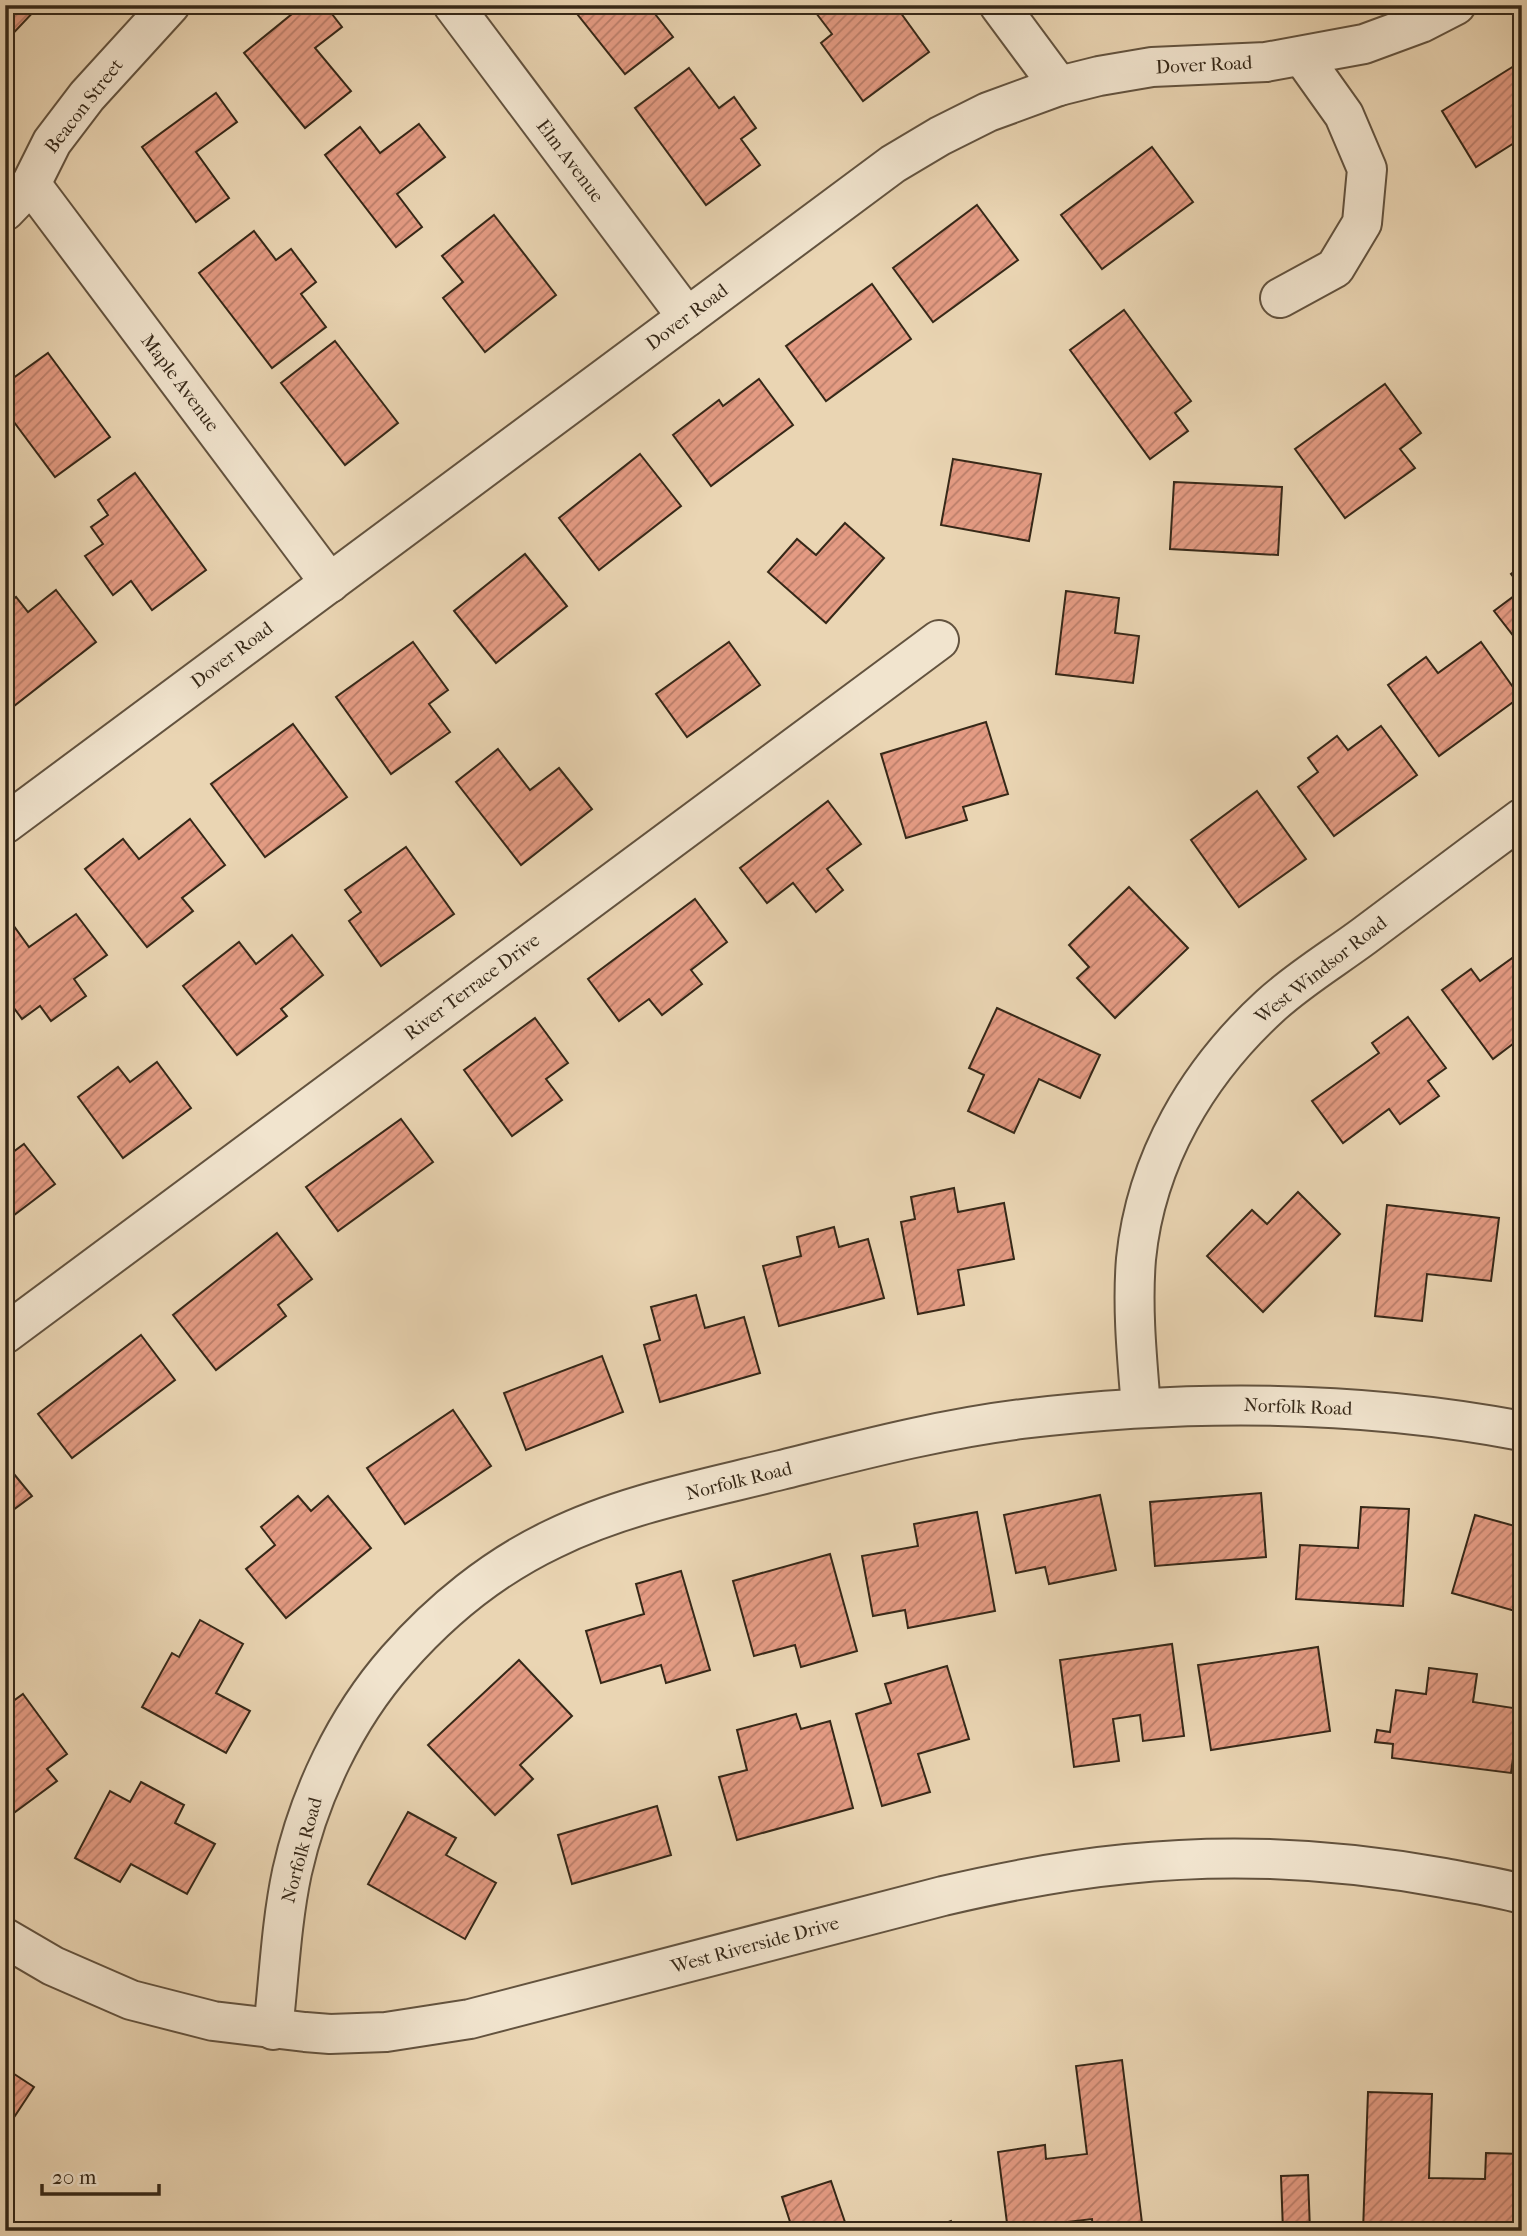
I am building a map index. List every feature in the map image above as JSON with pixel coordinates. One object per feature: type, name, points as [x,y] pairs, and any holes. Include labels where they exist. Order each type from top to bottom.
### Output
[{"type":"street","name":"Beacon Street","points":[[5,211],[31,184],[52,142],[87,96],[170,5]]},
{"type":"street","name":"Elm Avenue","points":[[453,5],[687,317]]},
{"type":"street","points":[[999,5],[1059,86]]},
{"type":"street","name":"Dover Road","points":[[5,824],[893,164],[940,136],[988,112],[1059,86],[1152,67],[1266,62],[1364,44],[1421,23],[1456,5]]},
{"type":"street","points":[[1280,298],[1335,268],[1362,223],[1367,169],[1344,115],[1302,55]]},
{"type":"street","name":"Maple Avenue","points":[[31,184],[330,583]]},
{"type":"street","name":"River Terrace Drive","points":[[5,1334],[939,640]]},
{"type":"street","name":"West Windsor Road","points":[[1141,1407],[1135,1321],[1136,1258],[1147,1200],[1167,1144],[1194,1092],[1230,1045],[1272,1004],[1522,818]]},
{"type":"street","name":"Norfolk Road","points":[[273,2030],[293,1869],[312,1805],[339,1744],[395,1662],[441,1615],[493,1574],[550,1540],[580,1527],[657,1502],[900,1440],[1020,1419],[1141,1407],[1248,1405],[1369,1410],[1522,1430]]},
{"type":"street","name":"West Riverside Drive","points":[[5,1938],[53,1966],[131,2000],[213,2021],[273,2030],[330,2034],[386,2032],[470,2019],[943,1896],[1010,1881],[1125,1864],[1202,1859],[1318,1861],[1395,1869],[1522,1894]]},
{"type":"building","points":[[5,5],[39,6],[5,42]]},
{"type":"building","points":[[303,5],[325,5],[342,27],[315,48],[351,91],[305,128],[244,53]]},
{"type":"building","points":[[570,5],[648,5],[673,37],[625,74]]},
{"type":"building","points":[[810,5],[895,5],[929,52],[863,101],[821,43],[832,34]]},
{"type":"building","points":[[1522,61],[1522,138],[1476,167],[1442,111]]},
{"type":"building","points":[[689,68],[719,108],[734,97],[756,128],[741,139],[760,165],[706,205],[635,108]]},
{"type":"building","points":[[216,93],[237,122],[196,152],[229,198],[196,222],[142,147]]},
{"type":"building","points":[[419,124],[445,157],[397,194],[422,227],[396,247],[325,155],[360,127],[380,153]]},
{"type":"building","points":[[1152,147],[1193,202],[1102,269],[1061,215]]},
{"type":"building","points":[[977,205],[1018,260],[933,322],[893,268]]},
{"type":"building","points":[[494,215],[556,295],[485,352],[443,298],[463,282],[442,256]]},
{"type":"building","points":[[254,231],[276,260],[291,249],[316,282],[301,294],[326,327],[272,368],[199,273]]},
{"type":"building","points":[[872,284],[911,339],[826,401],[786,346]]},
{"type":"building","points":[[1124,310],[1191,401],[1175,413],[1188,431],[1150,459],[1070,350]]},
{"type":"building","points":[[335,341],[398,423],[345,465],[281,383]]},
{"type":"building","points":[[48,353],[110,437],[55,477],[5,410],[5,384]]},
{"type":"building","points":[[759,379],[793,425],[711,486],[673,435],[719,400],[723,406]]},
{"type":"building","points":[[1385,384],[1421,433],[1400,449],[1415,468],[1345,518],[1295,449]]},
{"type":"building","points":[[640,454],[681,506],[599,570],[559,518]]},
{"type":"building","points":[[953,459],[1041,474],[1029,541],[941,525]]},
{"type":"building","points":[[135,473],[206,570],[152,610],[131,581],[113,595],[85,556],[103,544],[91,527],[108,515],[98,500]]},
{"type":"building","points":[[1174,482],[1282,487],[1278,555],[1170,549]]},
{"type":"building","points":[[845,523],[884,558],[826,623],[768,572],[797,539],[816,555]]},
{"type":"building","points":[[525,554],[567,606],[496,663],[454,611]]},
{"type":"building","points":[[1522,566],[1522,588],[1511,574]]},
{"type":"building","points":[[56,590],[96,642],[14,706],[5,695],[5,606],[16,597],[28,612]]},
{"type":"building","points":[[1522,590],[1522,647],[1494,611]]},
{"type":"building","points":[[1066,591],[1119,598],[1115,633],[1139,636],[1133,683],[1056,674]]},
{"type":"building","points":[[413,642],[448,690],[429,704],[450,732],[391,774],[336,697]]},
{"type":"building","points":[[729,642],[760,685],[687,737],[656,694]]},
{"type":"building","points":[[1481,642],[1520,697],[1439,756],[1388,685],[1426,657],[1438,673]]},
{"type":"building","points":[[986,722],[1008,794],[963,807],[967,820],[906,838],[881,754]]},
{"type":"building","points":[[293,724],[347,797],[265,857],[211,784]]},
{"type":"building","points":[[1381,726],[1417,775],[1334,836],[1298,787],[1318,772],[1308,758],[1337,736],[1348,750]]},
{"type":"building","points":[[498,749],[530,790],[559,768],[592,809],[521,865],[456,782]]},
{"type":"building","points":[[1257,791],[1306,859],[1239,907],[1191,840]]},
{"type":"building","points":[[828,801],[861,844],[827,869],[843,890],[816,912],[793,883],[767,903],[740,868]]},
{"type":"building","points":[[190,819],[225,865],[182,898],[193,911],[147,947],[85,869],[123,839],[139,859]]},
{"type":"building","points":[[406,847],[454,914],[381,966],[349,921],[361,912],[345,890]]},
{"type":"building","points":[[1129,887],[1188,948],[1115,1018],[1077,978],[1089,967],[1069,945]]},
{"type":"building","points":[[695,899],[727,942],[691,970],[702,984],[662,1015],[649,999],[619,1021],[588,979]]},
{"type":"building","points":[[76,914],[107,955],[74,979],[86,996],[51,1021],[40,1006],[22,1019],[5,996],[5,926],[11,922],[29,947]]},
{"type":"building","points":[[292,935],[323,975],[281,1009],[287,1016],[237,1055],[183,986],[239,942],[256,964]]},
{"type":"building","points":[[1522,951],[1522,1037],[1493,1059],[1442,990],[1471,969],[1480,981]]},
{"type":"building","points":[[997,1008],[1100,1055],[1080,1098],[1039,1079],[1014,1133],[968,1111],[984,1075],[969,1068]]},
{"type":"building","points":[[1408,1017],[1446,1068],[1428,1081],[1439,1096],[1400,1124],[1389,1109],[1343,1143],[1312,1101],[1379,1053],[1372,1043]]},
{"type":"building","points":[[535,1018],[568,1063],[546,1079],[562,1100],[512,1136],[464,1070]]},
{"type":"building","points":[[157,1062],[191,1108],[123,1158],[78,1097],[118,1067],[130,1082]]},
{"type":"building","points":[[401,1119],[433,1162],[338,1231],[306,1187]]},
{"type":"building","points":[[24,1144],[55,1184],[5,1222],[5,1158]]},
{"type":"building","points":[[954,1188],[958,1212],[1004,1203],[1014,1259],[958,1270],[964,1305],[918,1314],[901,1222],[915,1219],[911,1197]]},
{"type":"building","points":[[1298,1192],[1340,1234],[1263,1312],[1207,1256],[1252,1210],[1267,1224]]},
{"type":"building","points":[[1387,1205],[1499,1218],[1491,1281],[1427,1274],[1422,1321],[1375,1316]]},
{"type":"building","points":[[834,1227],[839,1247],[868,1239],[884,1298],[779,1326],[763,1266],[801,1256],[797,1237]]},
{"type":"building","points":[[277,1233],[312,1279],[278,1305],[286,1316],[216,1370],[173,1315]]},
{"type":"building","points":[[696,1295],[705,1328],[744,1317],[760,1373],[660,1402],[644,1345],[660,1340],[651,1307]]},
{"type":"building","points":[[141,1335],[175,1380],[72,1458],[38,1414]]},
{"type":"building","points":[[602,1356],[623,1412],[526,1450],[504,1393]]},
{"type":"building","points":[[453,1410],[491,1466],[405,1524],[367,1468]]},
{"type":"building","points":[[5,1463],[32,1496],[5,1516]]},
{"type":"building","points":[[1261,1493],[1266,1557],[1155,1566],[1150,1502]]},
{"type":"building","points":[[1100,1495],[1116,1570],[1049,1584],[1045,1567],[1016,1573],[1004,1515]]},
{"type":"building","points":[[298,1496],[311,1511],[328,1496],[371,1548],[286,1618],[246,1569],[275,1545],[261,1527]]},
{"type":"building","points":[[1361,1507],[1409,1509],[1403,1606],[1296,1599],[1300,1545],[1358,1548]]},
{"type":"building","points":[[977,1512],[995,1611],[908,1628],[905,1610],[873,1616],[862,1556],[918,1546],[914,1524]]},
{"type":"building","points":[[1475,1515],[1522,1528],[1522,1613],[1452,1593]]},
{"type":"building","points":[[830,1554],[857,1651],[801,1667],[795,1645],[754,1656],[733,1581]]},
{"type":"building","points":[[681,1571],[710,1670],[666,1683],[661,1665],[601,1683],[586,1631],[644,1614],[636,1584]]},
{"type":"building","points":[[200,1620],[243,1644],[216,1693],[250,1711],[226,1753],[142,1707],[172,1653],[179,1657]]},
{"type":"building","points":[[1172,1644],[1184,1736],[1143,1741],[1140,1715],[1113,1719],[1119,1761],[1074,1767],[1060,1660]]},
{"type":"building","points":[[1318,1647],[1330,1731],[1211,1750],[1198,1665]]},
{"type":"building","points":[[519,1660],[572,1716],[520,1765],[533,1779],[495,1815],[428,1745]]},
{"type":"building","points":[[947,1666],[969,1739],[918,1754],[930,1792],[882,1806],[856,1714],[891,1703],[885,1684]]},
{"type":"building","points":[[1429,1668],[1477,1674],[1473,1702],[1520,1709],[1511,1773],[1392,1758],[1393,1744],[1375,1742],[1377,1730],[1390,1732],[1396,1690],[1426,1694]]},
{"type":"building","points":[[23,1694],[67,1754],[47,1769],[57,1781],[11,1815],[5,1806],[5,1707]]},
{"type":"building","points":[[796,1714],[801,1729],[830,1721],[853,1808],[737,1840],[719,1777],[747,1770],[737,1730]]},
{"type":"building","points":[[141,1782],[184,1805],[175,1823],[215,1844],[187,1894],[131,1864],[120,1882],[75,1858],[110,1791],[130,1802]]},
{"type":"building","points":[[657,1806],[671,1855],[572,1884],[558,1835]]},
{"type":"building","points":[[408,1812],[456,1838],[446,1855],[496,1883],[465,1939],[368,1884]]},
{"type":"building","points":[[1122,2060],[1143,2231],[1093,2231],[1092,2219],[1049,2224],[1050,2231],[1008,2231],[998,2152],[1045,2145],[1046,2159],[1087,2154],[1076,2066]]},
{"type":"building","points":[[5,2068],[34,2087],[5,2131]]},
{"type":"building","points":[[1368,2092],[1432,2094],[1429,2178],[1485,2179],[1486,2153],[1522,2154],[1522,2231],[1363,2231]]},
{"type":"building","points":[[1308,2175],[1310,2231],[1283,2231],[1281,2176]]},
{"type":"building","points":[[831,2181],[848,2231],[793,2231],[782,2197]]},
{"type":"building","points":[[951,2221],[955,2231],[924,2231]]}]
